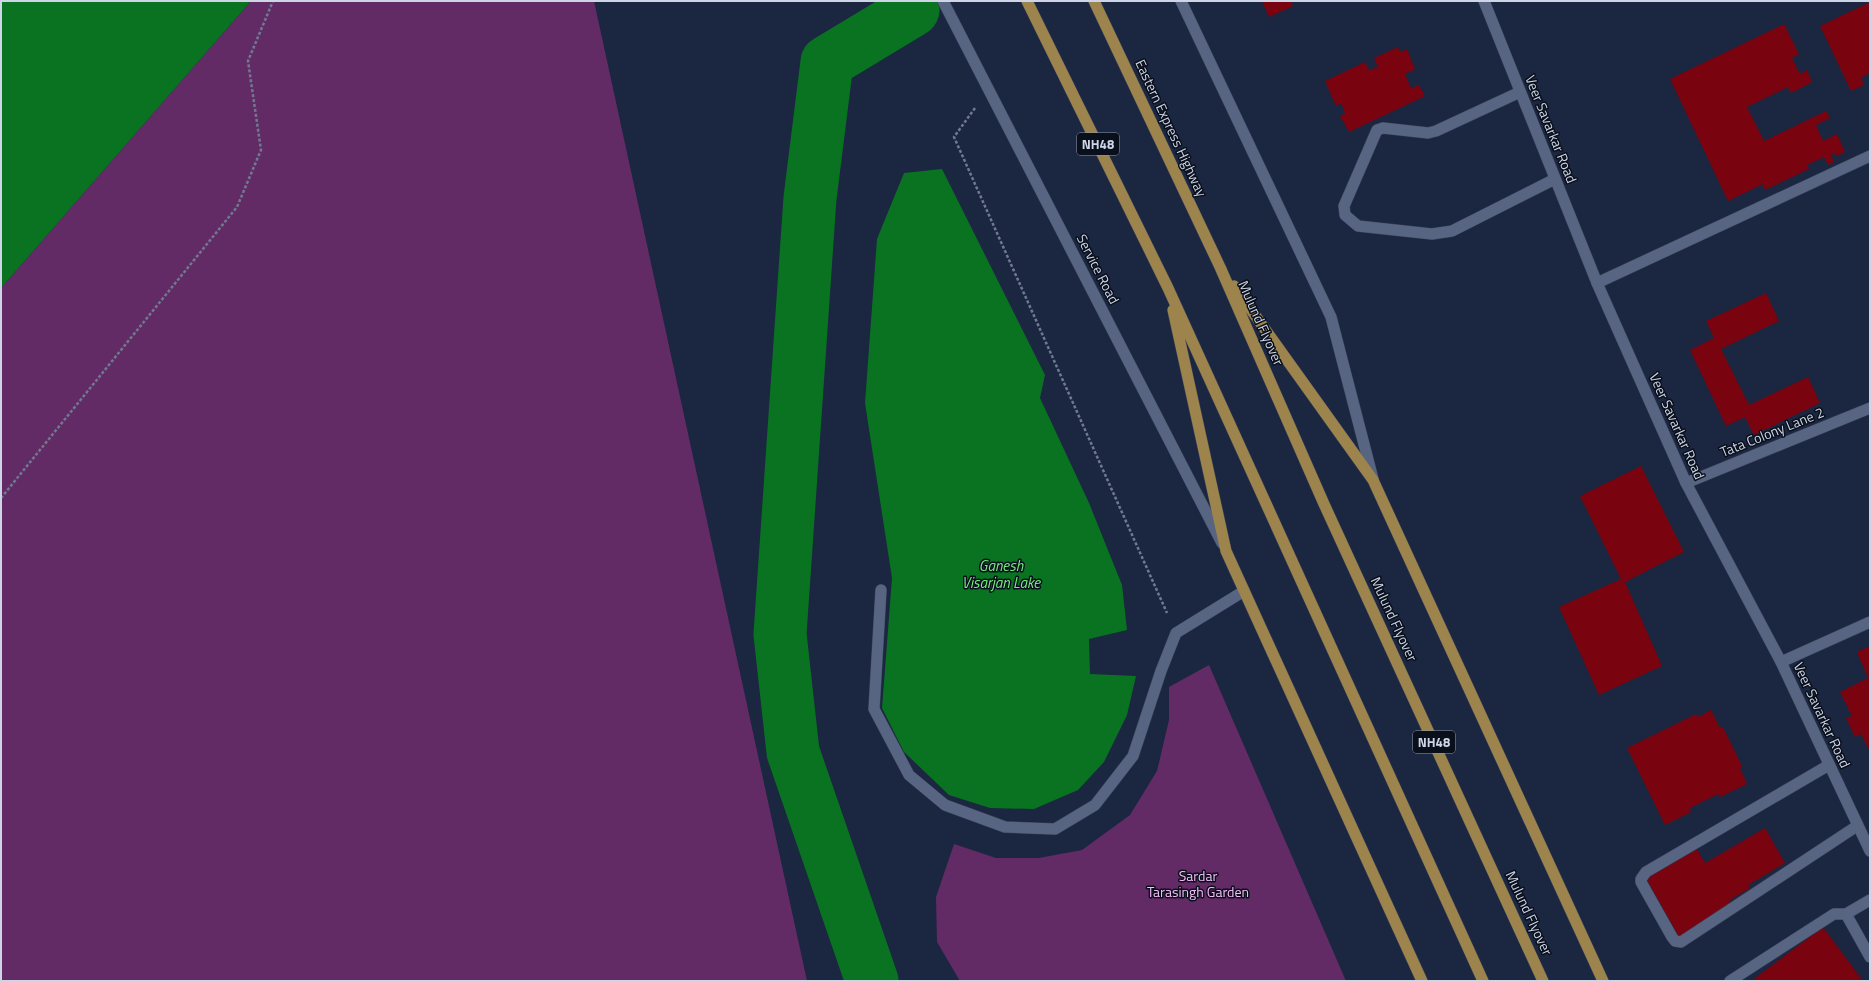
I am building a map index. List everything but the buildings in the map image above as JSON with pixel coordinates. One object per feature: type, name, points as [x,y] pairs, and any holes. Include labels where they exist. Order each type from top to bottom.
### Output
[{"type":"highway","name":"NH48","points":[[1027,1],[1168,288],[1483,981]]},
{"type":"highway","name":"Eastern Express Highway","points":[[1094,1],[1220,267]]},
{"type":"highway","points":[[1220,267],[1373,480],[1603,981]]},
{"type":"highway","name":"Mulund Flyover","points":[[1220,267],[1322,498],[1543,981]]},
{"type":"highway","points":[[1168,288],[1226,551],[1422,981]]},
{"type":"street","name":"Service Road","points":[[943,1],[1226,551]]},
{"type":"street","points":[[1181,1],[1331,318],[1373,480]]},
{"type":"street","name":"Veer Savarkar Road","points":[[1484,1],[1597,283],[1686,483],[1781,662],[1857,826],[1866,834],[1870,851]]},
{"type":"street","points":[[1520,92],[1436,131],[1428,133],[1383,128],[1376,130],[1344,206],[1345,215],[1358,226],[1432,234],[1444,233],[1452,231],[1555,179]]},
{"type":"street","points":[[1597,283],[1870,156]]},
{"type":"street","name":"Tata Colony Lane 2","points":[[1686,483],[1870,408]]},
{"type":"street","points":[[881,590],[874,709],[909,775],[945,805],[1005,827],[1055,829],[1095,805],[1133,756],[1161,671],[1176,632],[1244,591]]},
{"type":"street","points":[[1781,662],[1870,622]]},
{"type":"street","points":[[1829,765],[1646,872],[1641,879],[1641,882],[1672,937],[1675,941],[1681,942],[1857,826]]},
{"type":"street","points":[[1730,981],[1834,914],[1846,914],[1870,900]]},
{"type":"street","points":[[1846,914],[1870,957]]},
{"type":"path","points":[[1,498],[237,207],[261,150],[248,61],[273,1]]},
{"type":"path","points":[[989,90],[954,137],[1176,632]]},
{"type":"green space","points":[[251,1],[594,1],[807,981],[1,981],[1,288]]},
{"type":"green space","name":"Sardar Tarasingh Garden","points":[[1209,665],[1346,981],[960,981],[937,942],[936,897],[954,844],[996,858],[1039,858],[1082,850],[1130,815],[1157,771],[1169,720],[1169,687]]},
{"type":"water","points":[[1,1],[251,1],[1,288]]},
{"type":"water","name":"Ganesh Visarjan Lake","points":[[942,169],[1045,375],[1040,398],[1089,503],[1122,585],[1127,630],[1089,639],[1090,674],[1136,676],[1127,715],[1104,762],[1078,790],[1034,809],[990,808],[949,795],[904,752],[882,708],[892,578],[865,403],[877,239],[904,173]]},
{"type":"waterway","points":[[872,981],[793,752],[780,634],[810,198],[827,62],[913,10]]}]
